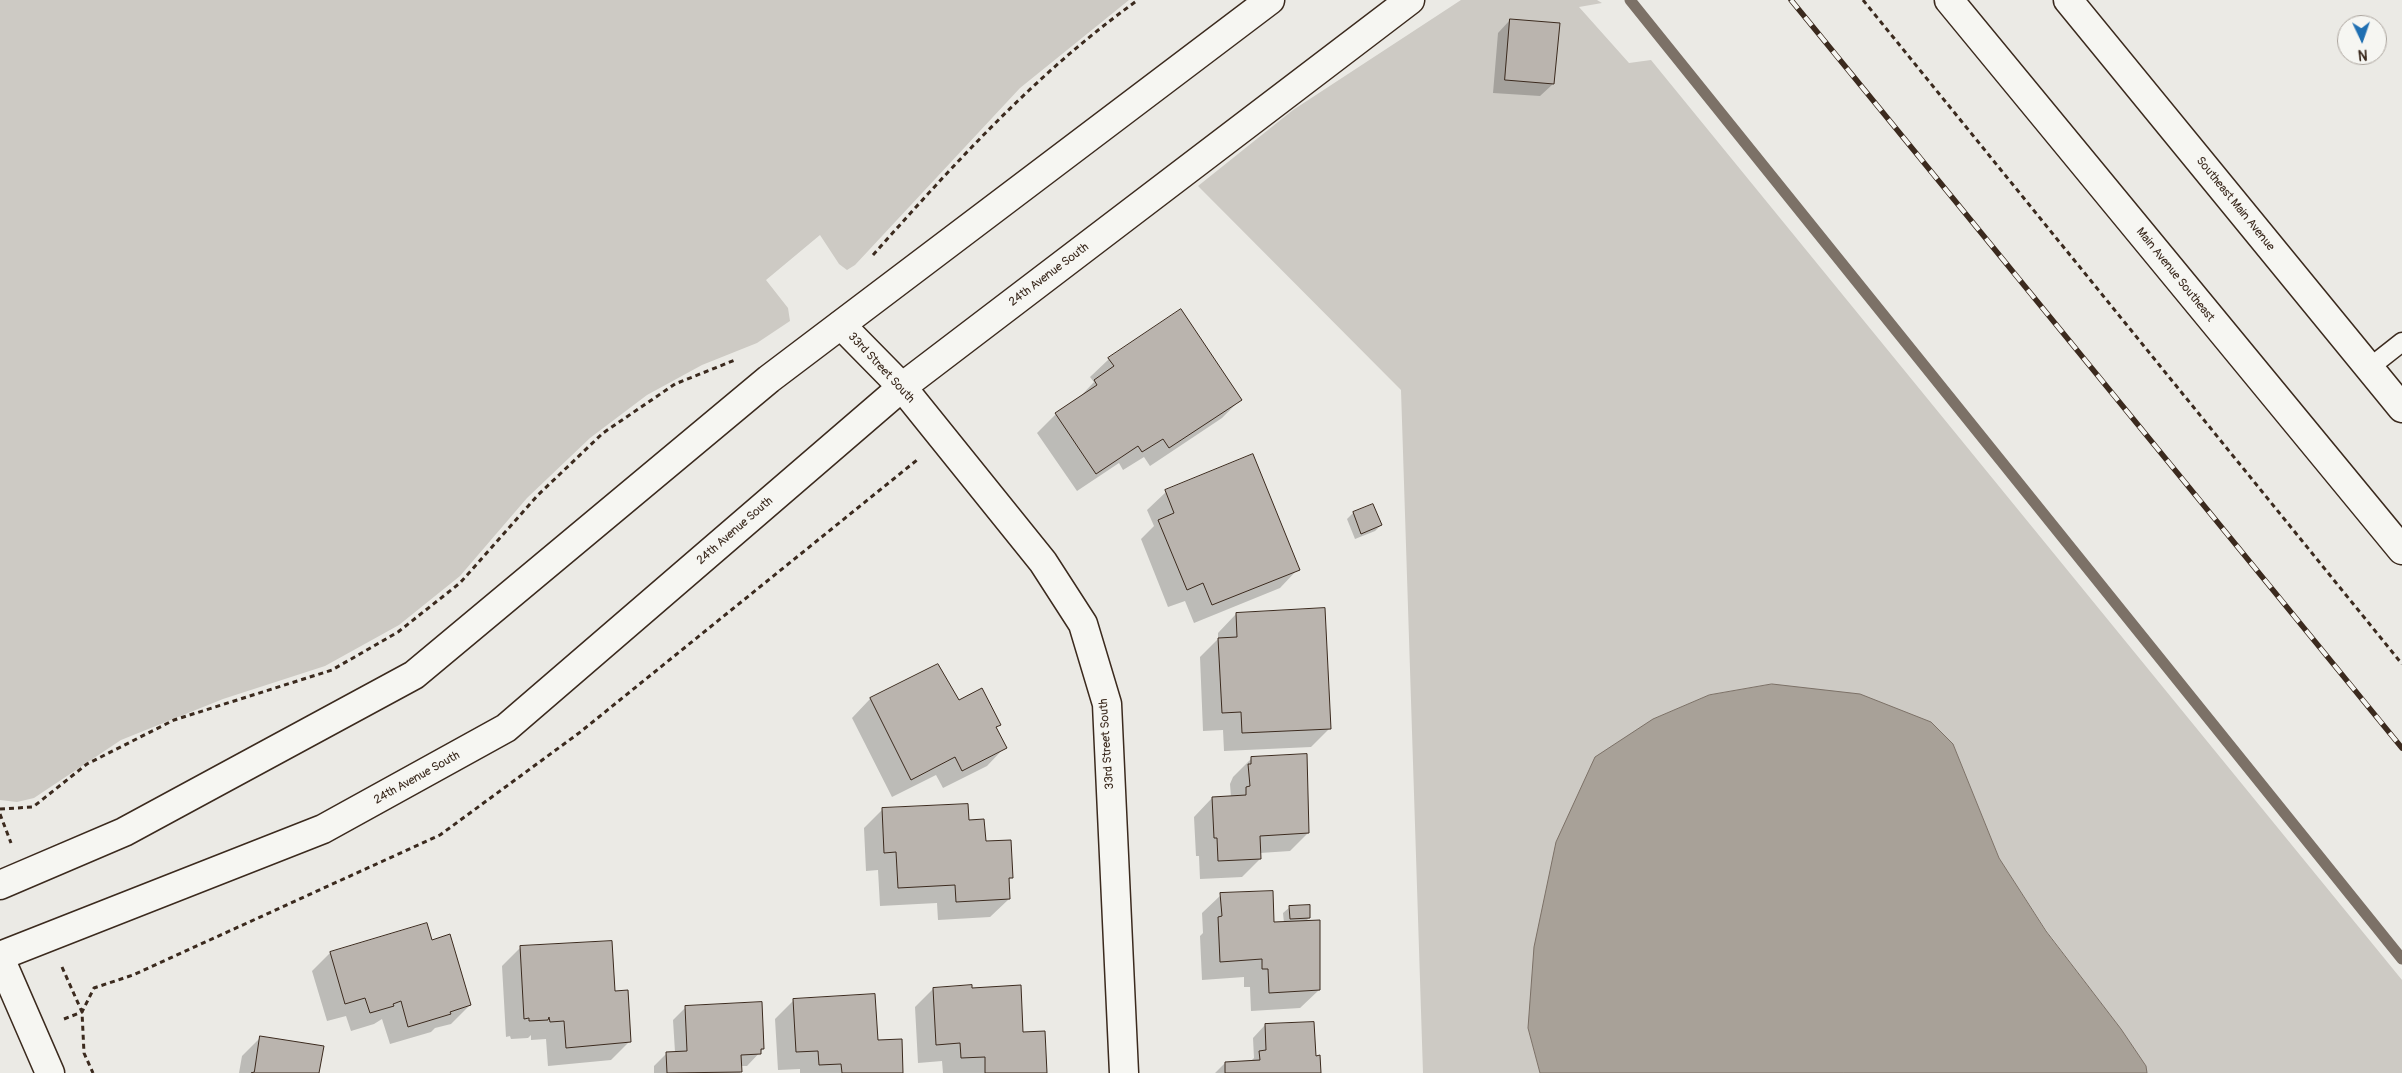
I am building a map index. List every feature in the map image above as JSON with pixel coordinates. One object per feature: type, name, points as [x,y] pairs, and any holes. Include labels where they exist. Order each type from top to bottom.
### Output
[{"type":"main road","points":[[0,885],[124,832],[414,675],[769,379],[1270,0]]},
{"type":"main road","name":"24th Avenue South","points":[[0,957],[323,829],[506,728],[902,387],[1410,0]]},
{"type":"main road","name":"Main Avenue Southeast","points":[[1949,0],[2402,550]]},
{"type":"main road","name":"Southeast Main Avenue","points":[[2068,0],[2402,408]]},
{"type":"main road","name":"33rd Street South","points":[[841,325],[902,387],[1043,562],[1083,624],[1107,704],[1124,1073]]},
{"type":"main road","points":[[0,957],[50,1073]]},
{"type":"lane","points":[[2369,368],[2402,342]]},
{"type":"path","points":[[867,261],[957,161],[1032,86],[1096,30],[1138,0]]},
{"type":"path","points":[[1863,0],[2402,664]]},
{"type":"path","points":[[0,809],[33,807],[87,764],[174,720],[332,670],[398,632],[460,583],[538,495],[603,433],[675,384],[739,358]]},
{"type":"path","points":[[82,1012],[84,1053],[93,1073]]},
{"type":"shaded area","points":[[0,0],[1129,0],[1020,88],[855,265],[847,270],[839,264],[820,235],[766,280],[788,308],[790,321],[757,343],[702,365],[647,395],[590,438],[527,498],[460,576],[399,625],[325,666],[223,699],[121,740],[34,798],[17,802],[0,800]]},
{"type":"shaded area","points":[[1461,0],[1597,0],[1602,3],[1579,7],[1629,63],[1651,60],[2402,980],[2402,1073],[2147,1073],[2146,1066],[2121,1029],[2046,930],[1999,858],[1953,744],[1772,684],[1709,695],[1653,719],[1528,1028],[1540,1073],[1423,1073],[1401,390],[1198,186],[1293,110]]},
{"type":"shaded area","points":[[1772,684],[1860,694],[1931,722],[1953,744],[1999,858],[2046,931],[2121,1029],[2146,1066],[2147,1073],[1540,1073],[1528,1028],[1534,947],[1556,842],[1595,757],[1653,719],[1709,695]]},
{"type":"building","points":[[1510,19],[1560,23],[1554,84],[1505,80]]},
{"type":"building","points":[[1181,309],[1242,400],[1169,448],[1163,439],[1142,452],[1138,446],[1096,474],[1055,413],[1097,385],[1094,380],[1114,366],[1108,358]]},
{"type":"building","points":[[1253,454],[1300,570],[1212,605],[1203,583],[1187,590],[1158,520],[1174,513],[1165,490]]},
{"type":"building","points":[[1373,504],[1382,525],[1361,534],[1353,512]]},
{"type":"building","points":[[1325,608],[1331,729],[1242,733],[1241,712],[1222,713],[1218,638],[1237,637],[1236,613]]},
{"type":"building","points":[[938,664],[959,700],[982,688],[1001,725],[996,727],[1007,748],[962,771],[955,757],[911,780],[870,698]]},
{"type":"building","points":[[1307,754],[1309,833],[1260,836],[1261,859],[1218,861],[1217,838],[1214,838],[1212,797],[1246,795],[1246,787],[1250,786],[1248,764],[1251,764],[1251,757]]},
{"type":"building","points":[[968,804],[969,820],[984,819],[986,841],[1011,840],[1013,878],[1009,878],[1010,899],[956,902],[955,885],[898,888],[896,852],[884,853],[882,808]]},
{"type":"building","points":[[1273,891],[1274,922],[1320,920],[1320,990],[1269,993],[1268,969],[1262,969],[1262,959],[1220,962],[1218,917],[1222,916],[1220,893]]},
{"type":"building","points":[[1310,905],[1310,918],[1290,919],[1289,906]]},
{"type":"building","points":[[427,923],[432,940],[450,934],[471,1005],[450,1012],[451,1014],[408,1027],[401,1001],[393,1004],[394,1006],[370,1013],[365,998],[345,1004],[330,952]]},
{"type":"building","points":[[612,941],[615,991],[628,990],[631,1042],[566,1048],[564,1021],[550,1022],[549,1017],[548,1020],[529,1021],[529,1018],[524,1019],[520,946]]},
{"type":"building","points":[[972,985],[972,988],[1021,985],[1023,1032],[1045,1031],[1047,1073],[985,1073],[985,1057],[961,1058],[960,1043],[936,1045],[933,988]]},
{"type":"building","points":[[875,994],[878,1040],[902,1039],[903,1073],[842,1073],[841,1064],[819,1065],[818,1051],[796,1052],[793,999]]},
{"type":"building","points":[[762,1002],[764,1049],[761,1049],[761,1054],[741,1055],[742,1072],[667,1073],[666,1052],[687,1051],[685,1006]]},
{"type":"building","points":[[1314,1022],[1316,1056],[1320,1055],[1321,1073],[1225,1073],[1225,1062],[1260,1060],[1259,1051],[1266,1050],[1265,1024]]},
{"type":"building","points":[[260,1036],[324,1046],[319,1073],[251,1073],[254,1072]]},
{"type":"waterway","points":[[1630,0],[2402,959]]},
{"type":"railway","points":[[1791,0],[2402,748]]}]
